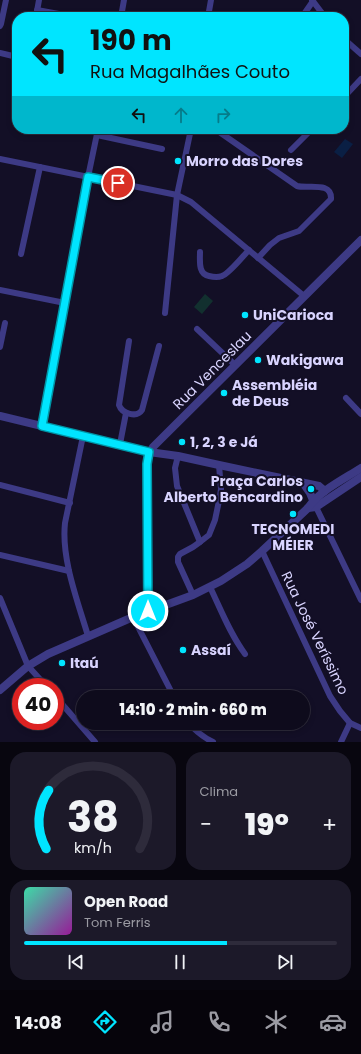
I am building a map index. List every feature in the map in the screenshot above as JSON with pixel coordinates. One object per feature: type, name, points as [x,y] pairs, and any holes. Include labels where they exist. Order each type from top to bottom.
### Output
[{"type":"street","points":[[0,26],[2,10],[6,0]]},
{"type":"street","points":[[37,12],[39,0]]},
{"type":"street","points":[[121,12],[124,0]]},
{"type":"street","points":[[209,12],[211,0]]},
{"type":"street","points":[[305,12],[312,0],[321,12]]},
{"type":"street","points":[[349,43],[361,54]]},
{"type":"street","points":[[0,53],[12,56]]},
{"type":"street","points":[[349,91],[361,79]]},
{"type":"street","points":[[42,426],[97,134]]},
{"type":"street","points":[[105,134],[162,149]]},
{"type":"street","points":[[165,313],[177,195],[189,134]]},
{"type":"street","points":[[222,134],[289,182],[301,188],[321,186],[332,196],[331,199],[299,231],[279,238],[258,258]]},
{"type":"street","points":[[291,150],[307,134]]},
{"type":"street","points":[[0,159],[177,195],[191,202],[304,296]]},
{"type":"street","points":[[21,254],[40,167]]},
{"type":"street","name":"Rua Venceslau","points":[[149,452],[361,240]]},
{"type":"street","points":[[200,252],[200,265],[205,275],[217,277],[223,276],[227,273],[249,250]]},
{"type":"street","points":[[0,290],[65,302]]},
{"type":"street","points":[[0,347],[5,323]]},
{"type":"street","points":[[197,329],[236,365]]},
{"type":"street","points":[[129,341],[119,402],[122,411],[135,415],[139,414],[142,410],[159,346]]},
{"type":"street","points":[[346,398],[361,414]]},
{"type":"street","points":[[120,444],[126,413]]},
{"type":"street","points":[[0,416],[149,452],[178,456],[303,482],[319,486],[325,491]]},
{"type":"street","points":[[83,436],[64,532],[69,571],[88,636]]},
{"type":"street","points":[[148,611],[147,464],[149,452]]},
{"type":"street","points":[[178,456],[175,468],[177,486],[200,542]]},
{"type":"street","points":[[193,595],[178,562],[178,557],[180,554],[194,547],[209,535],[215,520],[220,496],[221,488],[219,465]]},
{"type":"street","points":[[0,690],[28,666],[48,654],[133,617],[193,595],[210,587],[247,564],[312,505],[325,491],[361,468]]},
{"type":"street","points":[[312,505],[361,477]]},
{"type":"street","points":[[303,482],[312,505],[361,600]]},
{"type":"street","points":[[0,485],[70,503]]},
{"type":"street","name":"Rua José Veríssimo","points":[[262,551],[330,696],[350,723]]},
{"type":"street","points":[[0,555],[69,571]]},
{"type":"street","points":[[210,587],[234,636],[245,654]]},
{"type":"street","points":[[0,598],[28,666],[39,678]]},
{"type":"street","points":[[133,617],[170,690]]},
{"type":"street","points":[[64,706],[95,742]]},
{"type":"street","points":[[341,742],[350,723],[361,728]]},
{"type":"street","points":[[194,730],[212,742]]},
{"type":"green space","points":[[205,294],[213,301],[202,314],[194,307]]},
{"type":"water","points":[[345,139],[353,144],[342,158],[334,152]]},
{"type":"place","name":"Morro das Dores","points":[[178,161]]},
{"type":"place","name":"UniCarioca","points":[[245,315]]},
{"type":"place","name":"Wakigawa","points":[[258,360]]},
{"type":"place","name":"Assembléia de Deus","points":[[224,393]]},
{"type":"place","name":"1, 2, 3 e Já","points":[[182,442]]},
{"type":"place","name":"Praça Carlos Alberto Bencardino","points":[[311,489]]},
{"type":"place","name":"TECNOMEDI MÉIER","points":[[293,514]]},
{"type":"place","name":"Assaí","points":[[183,650]]},
{"type":"place","name":"Itaú","points":[[62,663]]},
{"type":"route","points":[[118,183],[88,177],[42,426],[149,452],[147,464],[148,611]]}]
